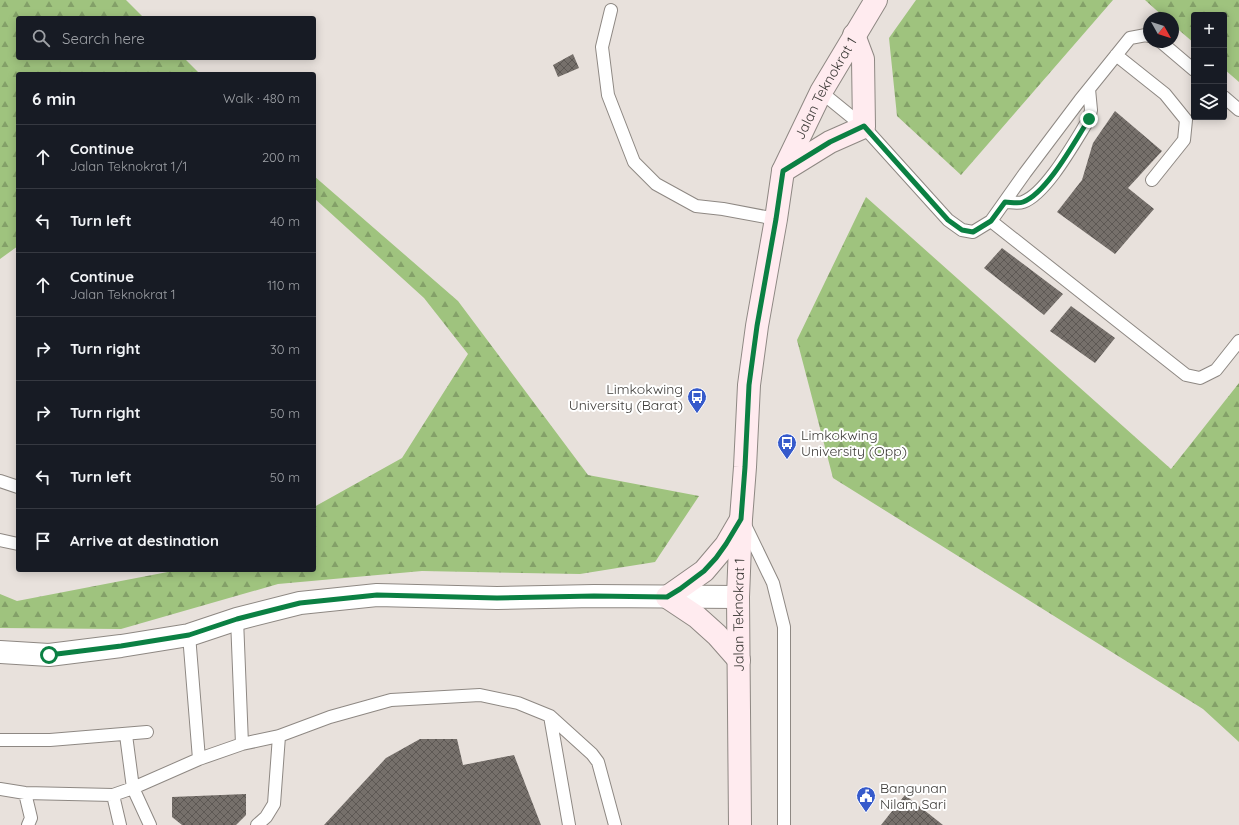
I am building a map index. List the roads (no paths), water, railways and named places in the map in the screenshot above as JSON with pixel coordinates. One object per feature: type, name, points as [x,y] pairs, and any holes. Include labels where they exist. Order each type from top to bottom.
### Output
[{"type":"main road","name":"Jalan Teknokrat 1","points":[[740,825],[738,597],[749,385],[757,326],[783,171],[821,92],[876,0]]},
{"type":"main road","points":[[783,171],[830,142],[864,126],[863,59],[854,35]]},
{"type":"main road","points":[[739,660],[717,635],[697,617],[667,597],[704,571],[726,544],[741,519]]},
{"type":"street","points":[[0,652],[49,655],[121,646],[189,635],[237,619],[300,603],[377,595],[497,598],[594,596],[738,597]]},
{"type":"lane","points":[[611,10],[602,47],[608,96],[634,162],[656,184],[696,206],[723,209],[776,219]]},
{"type":"lane","points":[[821,92],[864,126],[948,220],[962,230],[973,232],[991,221],[1088,89],[1130,38],[1143,36]]},
{"type":"lane","points":[[1169,48],[1191,67]]},
{"type":"lane","points":[[1116,55],[1164,94],[1186,120],[1184,140],[1152,180]]},
{"type":"lane","points":[[1005,202],[1022,203],[1032,197],[1051,178],[1089,119],[1091,110],[1088,89]]},
{"type":"lane","points":[[1227,100],[1239,110]]},
{"type":"lane","points":[[991,221],[1186,375],[1200,378],[1216,370],[1239,341]]},
{"type":"lane","points":[[0,480],[16,486]]},
{"type":"lane","points":[[741,519],[773,583],[784,627],[784,825]]},
{"type":"lane","points":[[0,540],[16,544]]},
{"type":"lane","points":[[237,619],[242,744]]},
{"type":"lane","points":[[189,635],[199,759]]},
{"type":"lane","points":[[0,789],[25,793],[113,795],[133,788],[199,759],[242,744],[279,736],[330,717],[391,700],[480,695],[518,702],[550,716],[592,754],[598,762],[615,825]]},
{"type":"lane","points":[[550,716],[569,825]]},
{"type":"lane","points":[[0,740],[50,740],[126,735],[147,732]]},
{"type":"lane","points":[[126,735],[133,788],[150,825]]},
{"type":"lane","points":[[257,825],[266,817],[274,804],[279,736]]},
{"type":"lane","points":[[25,793],[30,818],[28,825]]},
{"type":"lane","points":[[113,795],[120,825]]},
{"type":"place","name":"Limkokwing University (Barat)","points":[[697,414]]},
{"type":"place","name":"Limkokwing University (Opp)","points":[[787,460]]},
{"type":"place","name":"Bangunan Nilam Sari","points":[[866,813]]}]
